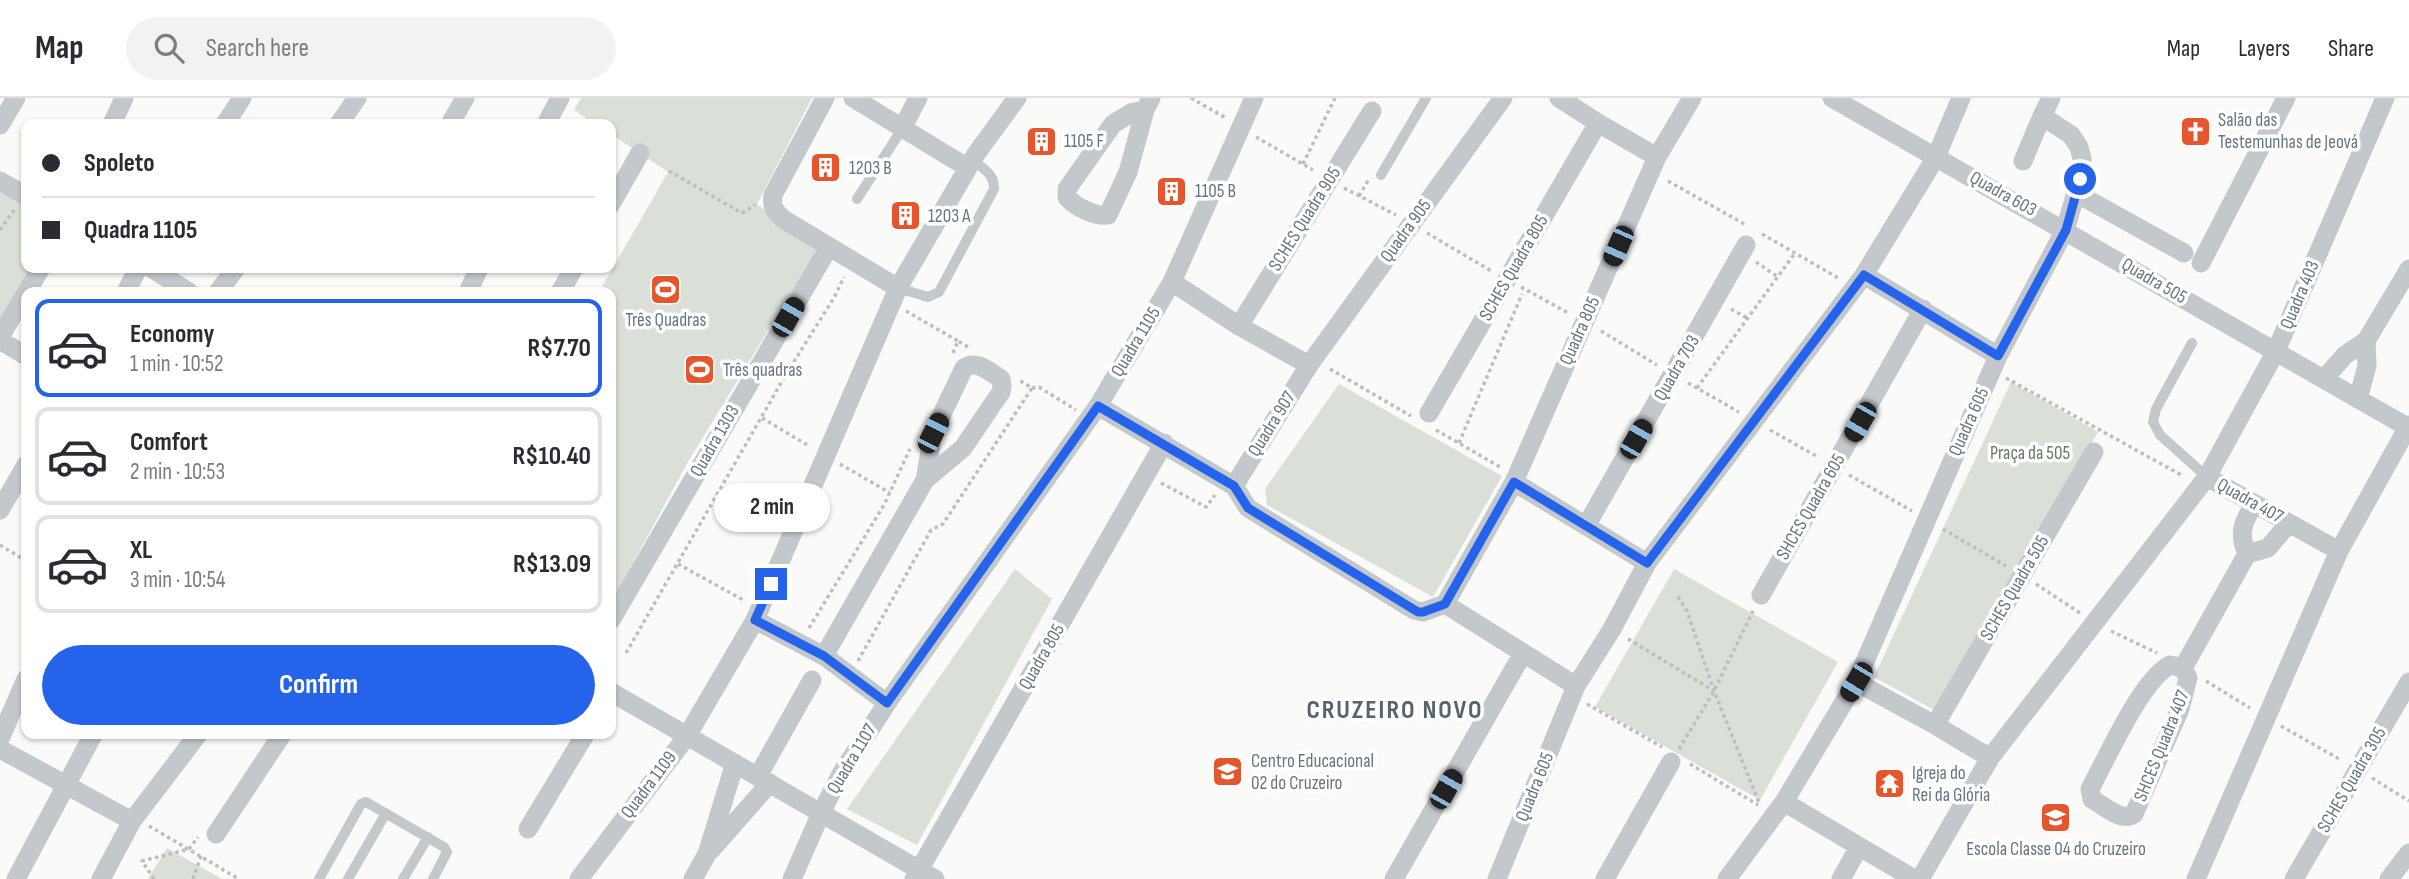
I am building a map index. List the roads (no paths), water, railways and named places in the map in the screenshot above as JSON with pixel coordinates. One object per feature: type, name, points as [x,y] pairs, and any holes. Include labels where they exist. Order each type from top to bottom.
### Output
[{"type":"street","points":[[0,125],[16,98]]},
{"type":"street","points":[[114,119],[124,98]]},
{"type":"street","points":[[228,119],[242,98]]},
{"type":"street","points":[[343,119],[358,98]]},
{"type":"street","points":[[453,119],[465,98]]},
{"type":"street","points":[[549,119],[560,98]]},
{"type":"street","points":[[825,98],[773,195],[774,210],[783,219],[829,247],[895,295]]},
{"type":"street","points":[[853,98],[902,129],[970,164]]},
{"type":"street","points":[[902,129],[918,98]]},
{"type":"street","points":[[616,695],[687,736],[758,615],[895,295],[970,164],[1017,98]]},
{"type":"street","name":"Quadra 1105","points":[[887,703],[1094,412],[1172,282],[1254,98]]},
{"type":"street","name":"Quadra 905","points":[[1309,365],[1503,98]]},
{"type":"street","points":[[1559,98],[1657,157],[1692,98]]},
{"type":"street","points":[[1832,98],[1936,157]]},
{"type":"street","points":[[1961,98],[1936,157],[1864,275],[1923,309],[1995,363],[2066,230],[2076,193],[2081,159],[2079,147],[2071,135],[2042,116]]},
{"type":"street","points":[[2023,161],[2051,98]]},
{"type":"street","name":"Quadra 505","points":[[2201,263],[2287,98]]},
{"type":"street","name":"Quadra 403","points":[[2385,98],[2276,351],[2409,427]]},
{"type":"street","points":[[1148,104],[1128,172],[1108,215],[1102,216],[1073,204],[1067,189],[1113,124],[1148,104]]},
{"type":"street","name":"SCHES Quadra 905","points":[[1239,326],[1372,111]]},
{"type":"street","name":"SCHES Quadra 805","points":[[1429,413],[1516,284],[1598,123]]},
{"type":"street","points":[[616,195],[640,153]]},
{"type":"street","name":"Quadra 805","points":[[1445,604],[1514,482],[1657,157]]},
{"type":"street","name":"Quadra 603","points":[[1936,157],[2066,230]]},
{"type":"street","points":[[0,181],[21,192]]},
{"type":"street","name":"Quadra 505","points":[[2076,193],[2184,253]]},
{"type":"street","name":"Quadra 505","points":[[2066,230],[2276,351]]},
{"type":"street","name":"Quadra 1303","points":[[616,611],[829,247]]},
{"type":"street","name":"Quadra 703","points":[[1586,526],[1744,249]]},
{"type":"street","points":[[2324,379],[2345,355],[2367,341],[2409,269]]},
{"type":"street","points":[[163,273],[182,287]]},
{"type":"street","name":"Quadra 605","points":[[1497,879],[1576,686],[1612,629],[1647,563],[1864,275]]},
{"type":"street","points":[[1172,282],[1239,326],[1309,365]]},
{"type":"street","points":[[21,303],[0,339],[21,353]]},
{"type":"street","name":"SHCES Quadra 605","points":[[1761,595],[1923,309]]},
{"type":"street","points":[[2358,399],[2367,366],[2367,341]]},
{"type":"street","points":[[2203,481],[2276,351]]},
{"type":"street","name":"Quadra 605","points":[[1727,879],[1784,802],[1856,682],[1995,363]]},
{"type":"street","points":[[824,656],[925,480],[962,448],[1000,392],[1003,386],[1001,379],[976,364],[969,364],[964,368],[933,433],[925,480]]},
{"type":"street","name":"Quadra 907","points":[[1238,495],[1309,365]]},
{"type":"street","points":[[1094,412],[1164,443],[1238,495],[1414,610],[1423,612],[1445,604],[1576,686]]},
{"type":"street","points":[[2196,879],[2339,551],[2409,427]]},
{"type":"street","name":"Quadra 805","points":[[821,813],[923,876],[1164,443]]},
{"type":"street","name":"SCHES Quadra 505","points":[[1935,724],[2094,452]]},
{"type":"street","points":[[0,510],[21,474]]},
{"type":"street","name":"Quadra 407","points":[[1920,879],[1990,758],[2203,481],[2254,504],[2339,551]]},
{"type":"street","points":[[1514,482],[1647,563]]},
{"type":"street","points":[[2254,504],[2241,528],[2241,541],[2248,554],[2268,548],[2289,523]]},
{"type":"street","name":"SHCES Quadra 407","points":[[2184,666],[2170,665],[2162,669],[2143,692],[2090,789],[2092,799],[2124,818],[2134,814],[2180,709],[2188,678],[2184,666],[2248,554]]},
{"type":"street","name":"Quadra 1107","points":[[758,615],[824,656],[887,703],[841,774],[821,813]]},
{"type":"street","points":[[1394,879],[1523,653]]},
{"type":"street","points":[[706,854],[764,780],[812,680]]},
{"type":"street","points":[[1856,682],[1935,724],[1990,758]]},
{"type":"street","name":"SCHES Quadra 305","points":[[2294,879],[2409,682]]},
{"type":"street","points":[[0,739],[21,691]]},
{"type":"street","name":"Quadra 1109","points":[[579,879],[687,736],[821,813]]},
{"type":"street","points":[[16,879],[91,739]]},
{"type":"street","points":[[101,879],[134,819],[194,739]]},
{"type":"street","points":[[216,834],[279,739]]},
{"type":"street","points":[[528,829],[582,739]]},
{"type":"street","points":[[0,749],[134,819]]},
{"type":"street","points":[[1605,879],[1671,762]]},
{"type":"street","points":[[693,879],[706,854],[735,763]]},
{"type":"street","points":[[1784,802],[1914,879]]},
{"type":"street","points":[[792,879],[821,813]]},
{"type":"street","points":[[1841,879],[1859,847]]},
{"type":"street","points":[[2389,879],[2409,853]]},
{"type":"lane","points":[[1381,175],[1426,98]]},
{"type":"lane","points":[[857,200],[902,129]]},
{"type":"lane","points":[[895,295],[929,297],[939,292],[994,189],[990,174],[970,164]]},
{"type":"lane","points":[[2192,343],[2156,409],[2153,422],[2160,435],[2203,481]]},
{"type":"lane","points":[[319,879],[361,804],[370,803],[444,847],[447,852],[433,879]]},
{"type":"lane","points":[[348,879],[386,813]]},
{"type":"lane","points":[[403,879],[428,837]]},
{"type":"place","name":"Salão das Testemunhas de Jeová","points":[[2195,131]]},
{"type":"place","name":"1105 F","points":[[1041,141]]},
{"type":"place","name":"1203 B","points":[[826,168]]},
{"type":"place","name":"1105 B","points":[[1172,191]]},
{"type":"place","name":"1203 A","points":[[905,216]]},
{"type":"place","name":"Três Quadras","points":[[666,289]]},
{"type":"place","name":"Três quadras","points":[[700,370]]},
{"type":"place","name":"Centro Educacional 02 do Cruzeiro","points":[[1228,772]]},
{"type":"place","name":"Igreja do Rei da Glória","points":[[1889,784]]},
{"type":"place","name":"Escola Classe 04 do Cruzeiro","points":[[2056,818]]},
{"type":"district","name":"CRUZEIRO NOVO","points":[[1395,710]]},
{"type":"park label","name":"Praça da 505","points":[[2030,453]]}]
